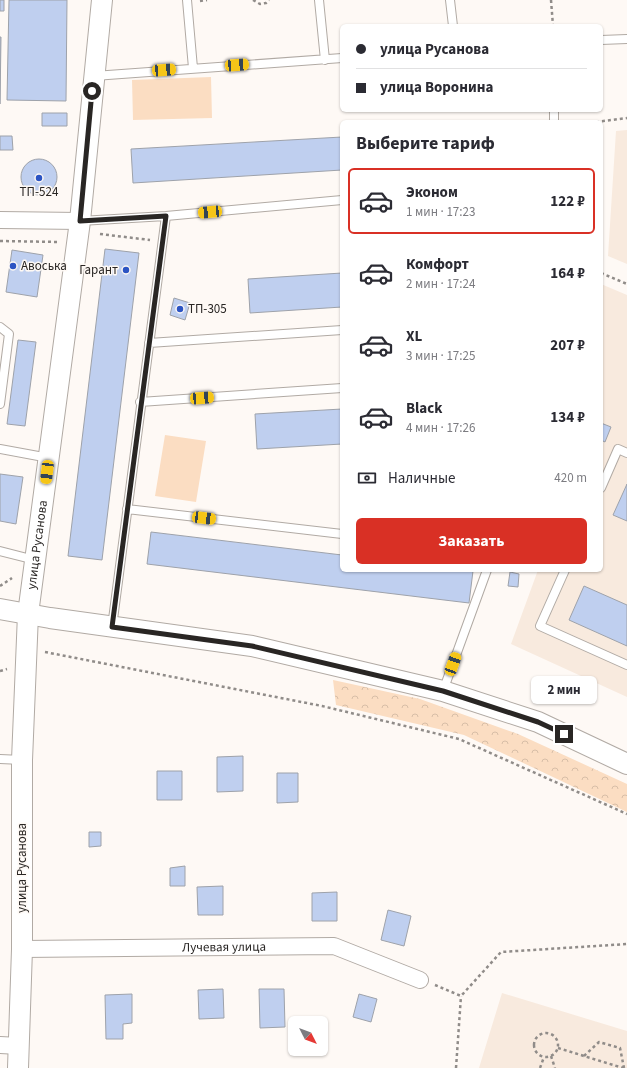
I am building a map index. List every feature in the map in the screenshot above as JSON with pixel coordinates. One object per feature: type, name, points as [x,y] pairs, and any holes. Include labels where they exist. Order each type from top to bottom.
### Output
[{"type":"street","name":"улица Русанова","points":[[18,1068],[10,1046],[22,949],[22,760],[28,614],[80,221],[102,0]]},
{"type":"street","points":[[0,220],[80,221]]},
{"type":"street","points":[[0,609],[112,627],[252,646],[443,691],[538,722],[627,764]]},
{"type":"street","name":"Лучевая улица","points":[[22,949],[334,946],[420,980]]},
{"type":"lane","points":[[187,0],[194,68]]},
{"type":"lane","points":[[319,0],[325,60]]},
{"type":"lane","points":[[450,0],[453,24]]},
{"type":"lane","points":[[603,40],[627,39]]},
{"type":"lane","points":[[94,76],[340,58]]},
{"type":"lane","points":[[80,221],[166,216],[340,200]]},
{"type":"lane","points":[[112,627],[140,402],[166,216]]},
{"type":"lane","points":[[0,327],[9,334],[0,404]]},
{"type":"lane","points":[[149,343],[340,330]]},
{"type":"lane","points":[[140,402],[340,388]]},
{"type":"lane","points":[[603,483],[618,449],[627,453]]},
{"type":"lane","points":[[0,450],[49,458]]},
{"type":"lane","points":[[126,509],[340,534]]},
{"type":"lane","points":[[0,551],[36,560]]},
{"type":"lane","points":[[443,691],[486,572]]},
{"type":"lane","points":[[564,572],[540,626],[627,665]]},
{"type":"lane","points":[[0,759],[22,760]]},
{"type":"path","points":[[253,0],[260,4],[266,3],[269,0]]},
{"type":"path","points":[[551,0],[553,24]]},
{"type":"path","points":[[603,121],[627,118]]},
{"type":"path","points":[[603,274],[627,284]]},
{"type":"path","points":[[0,586],[12,578]]},
{"type":"path","points":[[45,652],[322,706],[459,739],[627,814]]},
{"type":"path","points":[[0,672],[8,668]]},
{"type":"path","points":[[456,1068],[461,996],[501,952],[627,944]]},
{"type":"path","points":[[420,980],[461,996]]},
{"type":"path","points":[[552,1034],[557,1040],[558,1048],[551,1056],[544,1057],[535,1049],[535,1041],[540,1035],[552,1034]]},
{"type":"path","points":[[558,1048],[584,1056],[623,1068],[620,1048],[599,1042],[584,1056]]},
{"type":"path","points":[[551,1056],[555,1068]]},
{"type":"path","points":[[540,1068],[544,1057]]},
{"type":"shaded area","points":[[627,130],[627,264],[608,256],[616,131]]},
{"type":"shaded area","points":[[603,285],[627,295],[627,697],[511,644],[537,572],[603,572]]},
{"type":"shaded area","points":[[502,993],[627,1031],[627,1068],[479,1068]]},
{"type":"green space","points":[[211,77],[212,118],[133,120],[132,80]]},
{"type":"green space","points":[[165,435],[206,441],[196,502],[155,496]]},
{"type":"green space","points":[[333,680],[420,699],[518,734],[627,784],[627,812],[464,735],[336,705]]},
{"type":"building","points":[[0,0],[4,0],[4,11],[0,11]]},
{"type":"building","points":[[9,0],[67,0],[66,101],[7,100]]},
{"type":"building","points":[[0,37],[1,37],[0,104]]},
{"type":"building","points":[[42,113],[67,113],[67,126],[42,126]]},
{"type":"building","points":[[0,136],[12,136],[13,150],[0,150]]},
{"type":"building","points":[[340,137],[340,170],[133,183],[131,149]]},
{"type":"building","name":"ТП-524","points":[[39,159],[49,162],[54,167],[57,177],[54,187],[49,192],[39,195],[29,192],[24,187],[21,177],[24,167],[29,162]]},
{"type":"building","points":[[105,249],[139,253],[102,560],[68,556]]},
{"type":"building","points":[[12,250],[43,255],[37,297],[6,292]]},
{"type":"building","points":[[340,273],[340,307],[250,313],[248,279]]},
{"type":"building","name":"ТП-305","points":[[174,298],[190,303],[185,320],[170,315]]},
{"type":"building","points":[[18,340],[36,342],[25,426],[7,424]]},
{"type":"building","points":[[340,409],[340,444],[257,449],[255,414]]},
{"type":"building","points":[[603,424],[611,427],[605,442],[603,441]]},
{"type":"building","points":[[0,474],[23,477],[16,524],[0,521]]},
{"type":"building","points":[[627,484],[627,521],[613,515]]},
{"type":"building","points":[[151,532],[340,555],[340,572],[473,572],[469,603],[147,564]]},
{"type":"building","points":[[510,572],[519,574],[518,587],[508,586]]},
{"type":"building","points":[[584,586],[627,605],[627,646],[569,620]]},
{"type":"building","points":[[243,756],[243,791],[217,792],[217,757]]},
{"type":"building","points":[[157,771],[182,771],[182,800],[157,800]]},
{"type":"building","points":[[277,773],[298,773],[298,802],[277,803]]},
{"type":"building","points":[[89,832],[101,832],[101,846],[89,847]]},
{"type":"building","points":[[185,866],[185,886],[170,886],[170,868]]},
{"type":"building","points":[[223,886],[223,915],[198,915],[197,887]]},
{"type":"building","points":[[337,892],[337,921],[312,921],[312,893]]},
{"type":"building","points":[[388,910],[411,916],[404,946],[381,940]]},
{"type":"building","points":[[223,989],[224,1018],[199,1019],[198,990]]},
{"type":"building","points":[[259,989],[284,989],[285,1027],[260,1028]]},
{"type":"building","points":[[132,994],[132,1023],[123,1024],[123,1039],[106,1039],[105,995]]},
{"type":"building","points":[[359,994],[377,999],[371,1022],[353,1017]]},
{"type":"place","name":"ТП-524","points":[[39,178]]},
{"type":"place","name":"Авоська","points":[[13,266]]},
{"type":"place","name":"Гарант","points":[[126,270]]},
{"type":"place","name":"ТП-305","points":[[180,309]]},
{"type":"route","points":[[92,91],[80,221],[166,216],[140,402],[112,627],[252,646],[443,691],[538,722],[564,734]]}]
